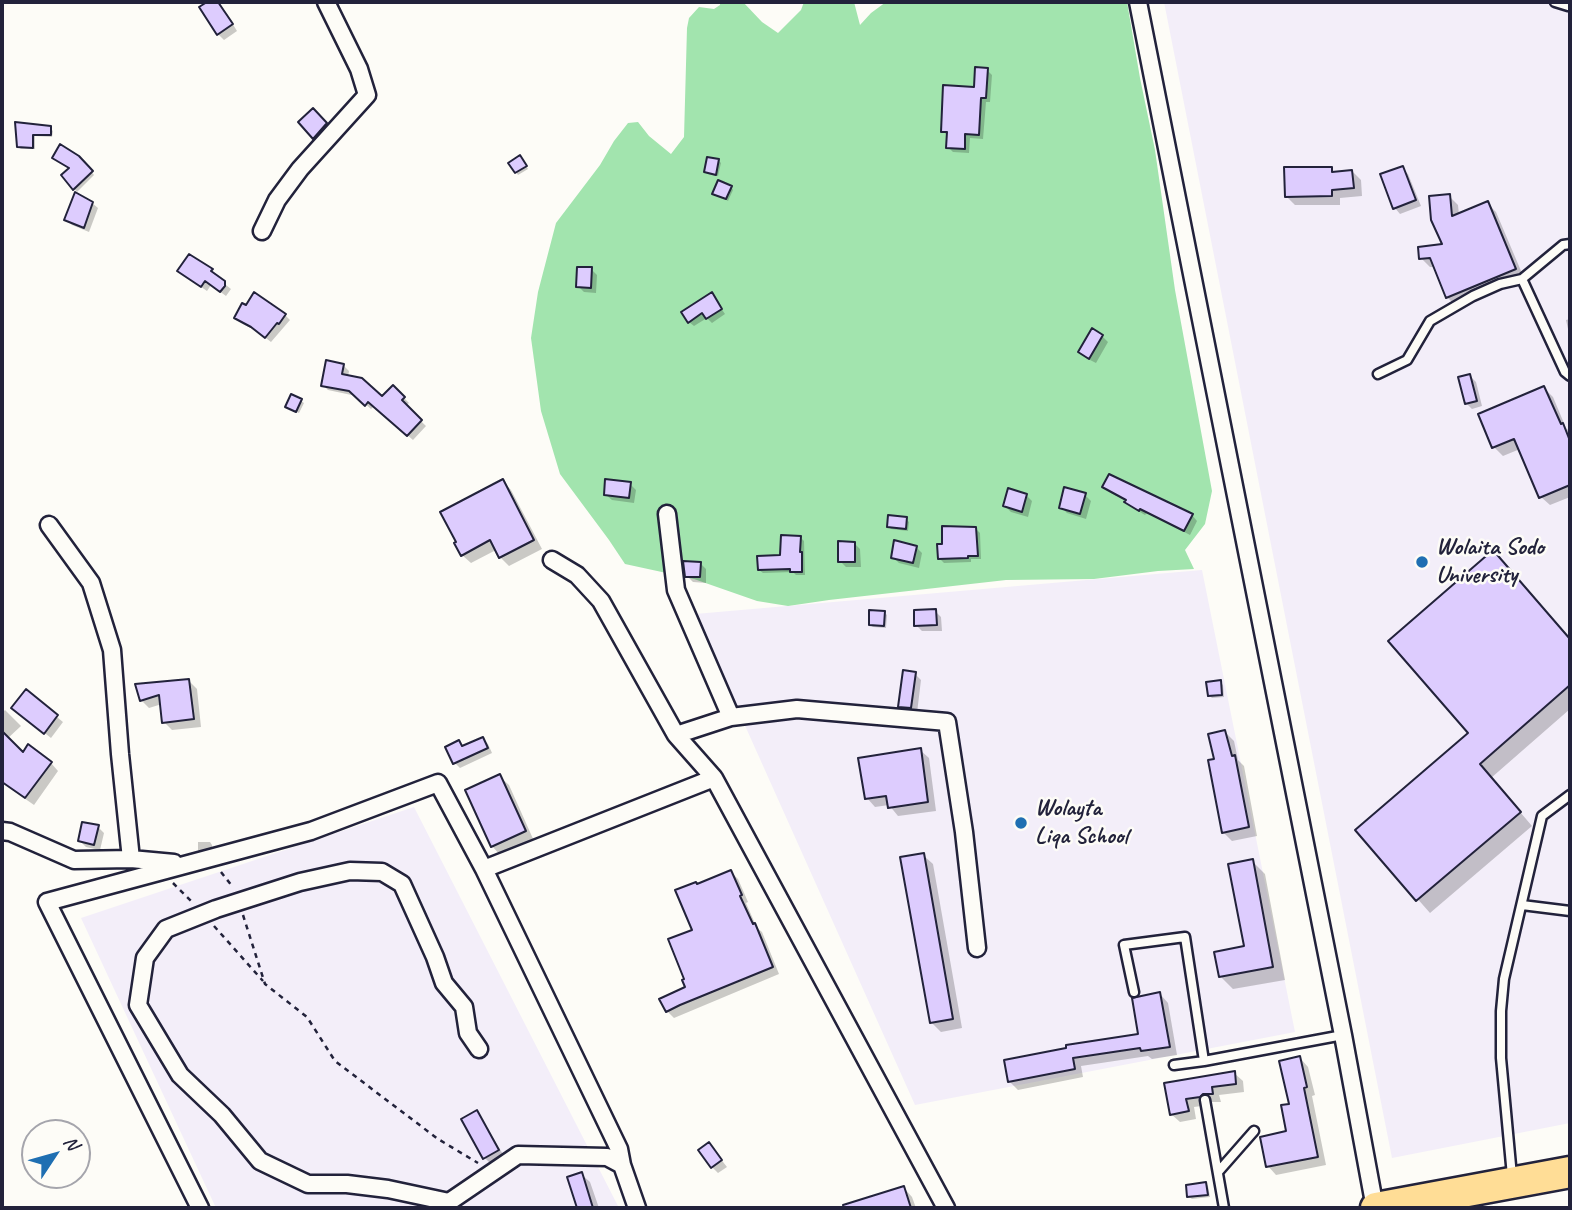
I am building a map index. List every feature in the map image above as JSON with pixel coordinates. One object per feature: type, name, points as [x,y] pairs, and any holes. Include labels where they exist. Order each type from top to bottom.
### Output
[{"type":"highway","points":[[1375,1208],[1570,1172]]},
{"type":"street","points":[[262,231],[277,200],[300,169],[367,95],[359,69],[326,2]]},
{"type":"street","points":[[1138,2],[1375,1208]]},
{"type":"street","points":[[667,514],[676,590],[731,717]]},
{"type":"street","points":[[49,525],[91,583],[112,650],[131,859]]},
{"type":"street","points":[[552,560],[577,575],[601,601],[677,735],[714,778],[946,1208]]},
{"type":"street","points":[[677,735],[731,717],[797,709],[947,722],[964,832],[976,948]]},
{"type":"street","points":[[484,869],[714,778]]},
{"type":"street","points":[[200,1208],[47,902],[311,831],[438,783],[484,869],[619,1149],[637,1208]]},
{"type":"street","points":[[2,831],[74,860],[131,859],[187,864]]},
{"type":"street","points":[[479,1049],[468,1033],[464,1007],[444,983],[402,884],[382,872],[350,871],[300,882],[216,909],[166,929],[145,958],[138,1004],[180,1075],[222,1115],[260,1161],[308,1184],[347,1184],[388,1189],[449,1202],[518,1155],[607,1157],[622,1166]]},
{"type":"lane","points":[[1555,2],[1570,5]]},
{"type":"lane","points":[[1378,374],[1407,360],[1430,321],[1473,296],[1500,284],[1522,279],[1563,245],[1570,244]]},
{"type":"lane","points":[[1522,279],[1565,372],[1570,376]]},
{"type":"lane","points":[[1512,1183],[1501,1058],[1504,979],[1542,816],[1570,795]]},
{"type":"lane","points":[[1522,905],[1570,911]]},
{"type":"lane","points":[[1134,992],[1124,945],[1185,937],[1205,1061]]},
{"type":"lane","points":[[1174,1065],[1343,1035]]},
{"type":"lane","points":[[1205,1100],[1224,1208]]},
{"type":"lane","points":[[1218,1172],[1254,1131]]},
{"type":"path","points":[[211,858],[234,889],[265,984],[307,1017],[335,1061],[438,1139],[493,1173]]},
{"type":"shaded area","name":"Wolaita Sodo University","points":[[1164,2],[1570,2],[1570,1123],[1392,1158]]},
{"type":"shaded area","name":"Wolayta Liqa School","points":[[1202,570],[1295,1032],[915,1105],[695,614]]},
{"type":"shaded area","points":[[414,807],[619,1208],[216,1208],[81,918]]},
{"type":"green space","points":[[720,2],[743,2],[762,22],[778,33],[801,10],[804,2],[854,2],[860,25],[886,2],[1127,2],[1155,150],[1175,290],[1212,491],[1205,524],[1185,550],[1194,569],[1094,579],[1006,580],[788,606],[757,601],[694,579],[625,564],[560,474],[541,411],[531,338],[538,292],[556,223],[628,123],[638,122],[649,136],[671,154],[684,137],[689,18],[699,7],[714,9]]},
{"type":"building","points":[[207,2],[218,2],[233,24],[217,35],[199,7]]},
{"type":"building","points":[[975,67],[988,68],[986,98],[981,98],[979,135],[965,134],[965,149],[946,148],[947,132],[941,132],[943,85],[974,87]]},
{"type":"building","points":[[313,108],[327,123],[313,139],[298,122]]},
{"type":"building","points":[[15,122],[51,126],[51,135],[33,135],[33,148],[17,147]]},
{"type":"building","points":[[60,144],[79,156],[93,171],[73,190],[61,175],[69,168],[52,158]]},
{"type":"building","points":[[520,155],[527,166],[515,173],[508,163]]},
{"type":"building","points":[[707,157],[719,159],[716,175],[704,172]]},
{"type":"building","points":[[1403,166],[1416,200],[1393,209],[1380,174]]},
{"type":"building","points":[[1284,167],[1332,167],[1332,172],[1352,170],[1354,188],[1332,190],[1332,196],[1285,197]]},
{"type":"building","points":[[718,180],[732,186],[726,199],[712,194]]},
{"type":"building","points":[[75,192],[93,202],[84,228],[64,220]]},
{"type":"building","points":[[1450,194],[1452,216],[1488,201],[1516,269],[1446,298],[1430,258],[1419,259],[1418,247],[1442,244],[1431,220],[1429,196]]},
{"type":"building","points":[[189,254],[213,269],[211,271],[225,281],[220,292],[205,281],[201,287],[177,271]]},
{"type":"building","points":[[577,267],[592,267],[591,288],[576,287]]},
{"type":"building","points":[[254,292],[286,314],[265,338],[234,318],[242,303],[246,305]]},
{"type":"building","points":[[712,292],[722,309],[706,319],[702,313],[688,323],[681,312]]},
{"type":"building","points":[[1092,328],[1103,335],[1089,359],[1078,352]]},
{"type":"building","points":[[326,360],[344,364],[342,374],[362,378],[382,396],[393,385],[405,397],[402,400],[422,420],[407,436],[368,402],[365,406],[349,391],[321,386]]},
{"type":"building","points":[[1470,374],[1477,401],[1465,404],[1458,377]]},
{"type":"building","points":[[1544,386],[1570,441],[1570,485],[1539,498],[1514,439],[1492,448],[1478,414]]},
{"type":"building","points":[[291,394],[302,399],[296,412],[285,407]]},
{"type":"building","points":[[1109,474],[1193,514],[1184,531],[1140,509],[1139,511],[1124,502],[1126,500],[1102,487]]},
{"type":"building","points":[[503,479],[534,540],[499,558],[490,540],[461,556],[440,512]]},
{"type":"building","points":[[605,479],[631,482],[629,498],[604,495]]},
{"type":"building","points":[[1064,487],[1086,493],[1080,514],[1059,508]]},
{"type":"building","points":[[1008,488],[1027,494],[1022,512],[1003,506]]},
{"type":"building","points":[[888,515],[907,517],[906,529],[887,527]]},
{"type":"building","points":[[942,526],[976,527],[978,556],[938,559],[937,544],[942,544]]},
{"type":"building","points":[[781,535],[801,536],[802,572],[790,572],[790,569],[758,570],[757,556],[780,555]]},
{"type":"building","points":[[894,540],[917,546],[913,563],[891,558]]},
{"type":"building","points":[[838,541],[855,542],[855,562],[838,562]]},
{"type":"building","points":[[1493,550],[1570,639],[1570,685],[1480,764],[1521,812],[1416,901],[1355,830],[1468,733],[1388,641]]},
{"type":"building","points":[[683,561],[701,562],[700,577],[685,577]]},
{"type":"building","points":[[936,609],[937,625],[914,626],[914,610]]},
{"type":"building","points":[[869,610],[885,611],[884,626],[869,625]]},
{"type":"building","points":[[903,670],[916,672],[911,708],[898,707]]},
{"type":"building","points":[[189,679],[194,719],[162,723],[159,695],[140,701],[135,684]]},
{"type":"building","points":[[1221,680],[1222,695],[1208,696],[1206,682]]},
{"type":"building","points":[[26,689],[58,715],[44,734],[11,708]]},
{"type":"building","points":[[1225,730],[1232,756],[1235,755],[1249,827],[1222,833],[1208,760],[1214,759],[1208,734]]},
{"type":"building","points":[[2,731],[23,752],[28,744],[52,762],[25,798],[2,782]]},
{"type":"building","points":[[483,737],[488,748],[453,764],[445,747],[459,740],[462,746]]},
{"type":"building","points":[[921,748],[928,802],[888,808],[886,796],[865,799],[858,758]]},
{"type":"building","points":[[500,774],[526,831],[491,847],[465,790]]},
{"type":"building","points":[[82,822],[99,825],[94,845],[78,841]]},
{"type":"building","points":[[924,853],[953,1019],[930,1023],[900,857]]},
{"type":"building","points":[[1253,859],[1273,967],[1219,977],[1214,952],[1244,946],[1228,864]]},
{"type":"building","points":[[731,870],[773,967],[666,1012],[659,999],[685,987],[668,939],[692,930],[675,890]]},
{"type":"building","points":[[1160,992],[1170,1047],[1141,1051],[1140,1048],[1073,1058],[1075,1069],[1008,1082],[1004,1060],[1066,1048],[1066,1045],[1138,1034],[1132,998]]},
{"type":"building","points":[[1300,1056],[1318,1157],[1266,1167],[1260,1137],[1286,1131],[1281,1105],[1289,1104],[1279,1061]]},
{"type":"building","points":[[1235,1071],[1236,1084],[1212,1087],[1213,1094],[1186,1099],[1189,1111],[1170,1115],[1164,1083]]},
{"type":"building","points":[[477,1110],[499,1150],[483,1159],[461,1119]]},
{"type":"building","points":[[709,1142],[722,1160],[711,1168],[698,1150]]},
{"type":"building","points":[[582,1172],[593,1208],[577,1208],[567,1177]]},
{"type":"building","points":[[1206,1182],[1208,1195],[1187,1197],[1186,1185]]},
{"type":"building","points":[[904,1186],[911,1208],[844,1208],[843,1205]]},
{"type":"place","name":"Wolaita Sodo University","points":[[1422,562]]},
{"type":"place","name":"Wolayta Liqa School","points":[[1021,823]]}]
